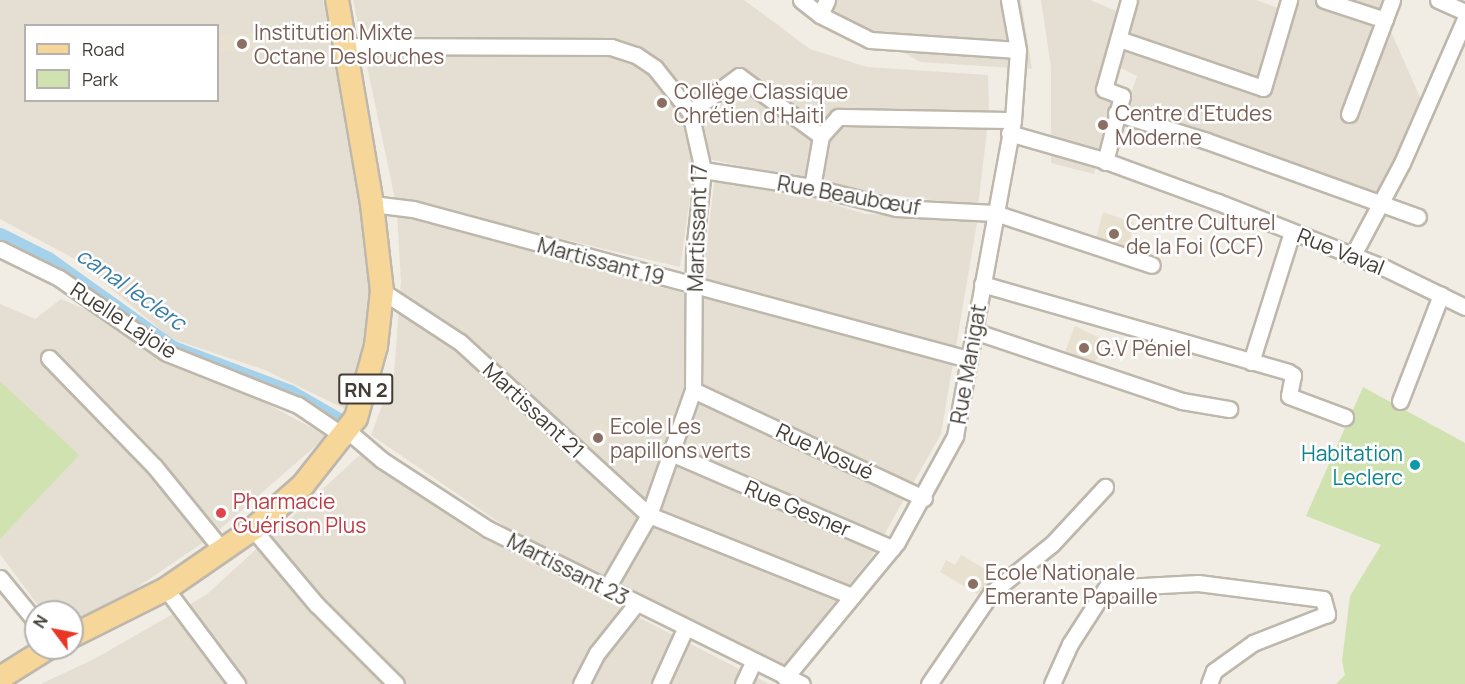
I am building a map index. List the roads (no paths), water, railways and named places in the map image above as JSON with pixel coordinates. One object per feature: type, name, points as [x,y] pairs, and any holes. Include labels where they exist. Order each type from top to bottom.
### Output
[{"type":"main road","name":"RN 2","points":[[84,630],[166,590],[253,529],[303,485],[347,434],[365,396],[382,291],[372,204],[337,0]]},
{"type":"main road","points":[[0,678],[29,660]]},
{"type":"street","points":[[801,0],[820,15],[870,40],[1018,50]]},
{"type":"street","points":[[820,15],[827,0]]},
{"type":"street","name":"Rue Manigat","points":[[785,678],[892,548],[924,498],[954,436],[1011,126],[1018,50],[1009,0]]},
{"type":"street","points":[[1105,162],[1122,96],[1104,89],[1129,0]]},
{"type":"street","points":[[1119,39],[1263,88],[1289,0]]},
{"type":"street","points":[[1324,0],[1385,20]]},
{"type":"street","points":[[1349,114],[1392,0]]},
{"type":"street","points":[[1438,0],[1465,12]]},
{"type":"street","points":[[1353,255],[1402,163],[1465,19]]},
{"type":"street","name":"Martissant 17","points":[[345,46],[611,47],[636,55],[655,68],[690,112],[703,170],[694,251],[693,390],[649,515],[607,588]]},
{"type":"street","points":[[690,112],[739,76],[821,136],[812,186]]},
{"type":"street","points":[[1116,113],[1208,141],[1418,217]]},
{"type":"street","name":"Rue Vaval","points":[[821,136],[838,117],[1011,126],[1353,255],[1465,307]]},
{"type":"street","name":"Rue Beaubœuf","points":[[703,170],[812,186],[896,208],[995,213],[1152,265]]},
{"type":"street","name":"Martissant 19","points":[[372,204],[413,209],[968,359]]},
{"type":"street","points":[[1251,362],[1292,232]]},
{"type":"street","name":"Ruelle Lajoie","points":[[0,249],[59,278],[166,353],[298,405],[347,434]]},
{"type":"street","points":[[982,284],[1293,375],[1288,396],[1345,417]]},
{"type":"street","name":"Martissant 21","points":[[382,291],[460,342],[649,515],[852,596]]},
{"type":"street","points":[[1400,401],[1441,295]]},
{"type":"street","points":[[974,331],[1182,401],[1229,409]]},
{"type":"street","points":[[49,358],[155,466],[223,551]]},
{"type":"street","name":"Rue Nosué","points":[[693,390],[924,498]]},
{"type":"street","name":"Martissant 23","points":[[347,434],[382,460],[488,529],[753,663],[801,684]]},
{"type":"street","name":"Rue Gesner","points":[[671,453],[892,548]]},
{"type":"street","points":[[929,684],[991,593],[1052,544],[1105,487]]},
{"type":"street","points":[[253,529],[316,604],[396,684]]},
{"type":"street","points":[[0,578],[24,607]]},
{"type":"street","points":[[1052,684],[1070,644],[1106,588],[1198,583],[1323,599],[1327,614],[1253,643],[1214,671],[1209,684]]},
{"type":"street","points":[[166,590],[237,684]]},
{"type":"street","points":[[581,684],[597,653],[636,604]]},
{"type":"street","points":[[660,684],[685,629]]},
{"type":"street","points":[[743,684],[753,663]]},
{"type":"waterway","name":"canal leclerc","points":[[0,235],[48,259],[173,348],[290,392],[337,419]]},
{"type":"place","name":"Institution Mixte Octane Deslouches","points":[[242,44]]},
{"type":"place","name":"Collège Classique Chrétien d'Haiti","points":[[662,103]]},
{"type":"place","name":"Centre d'Etudes Moderne","points":[[1103,125]]},
{"type":"place","name":"Centre Culturel de la Foi (CCF)","points":[[1114,234]]},
{"type":"place","name":"G.V Péniel","points":[[1084,348]]},
{"type":"place","name":"Ecole Les papillons verts","points":[[598,438]]},
{"type":"place","name":"Habitation Leclerc","points":[[1415,465]]},
{"type":"place","name":"Pharmacie Guérison Plus","points":[[221,513]]},
{"type":"place","name":"Ecole Nationale Emerante Papaille","points":[[973,584]]}]
